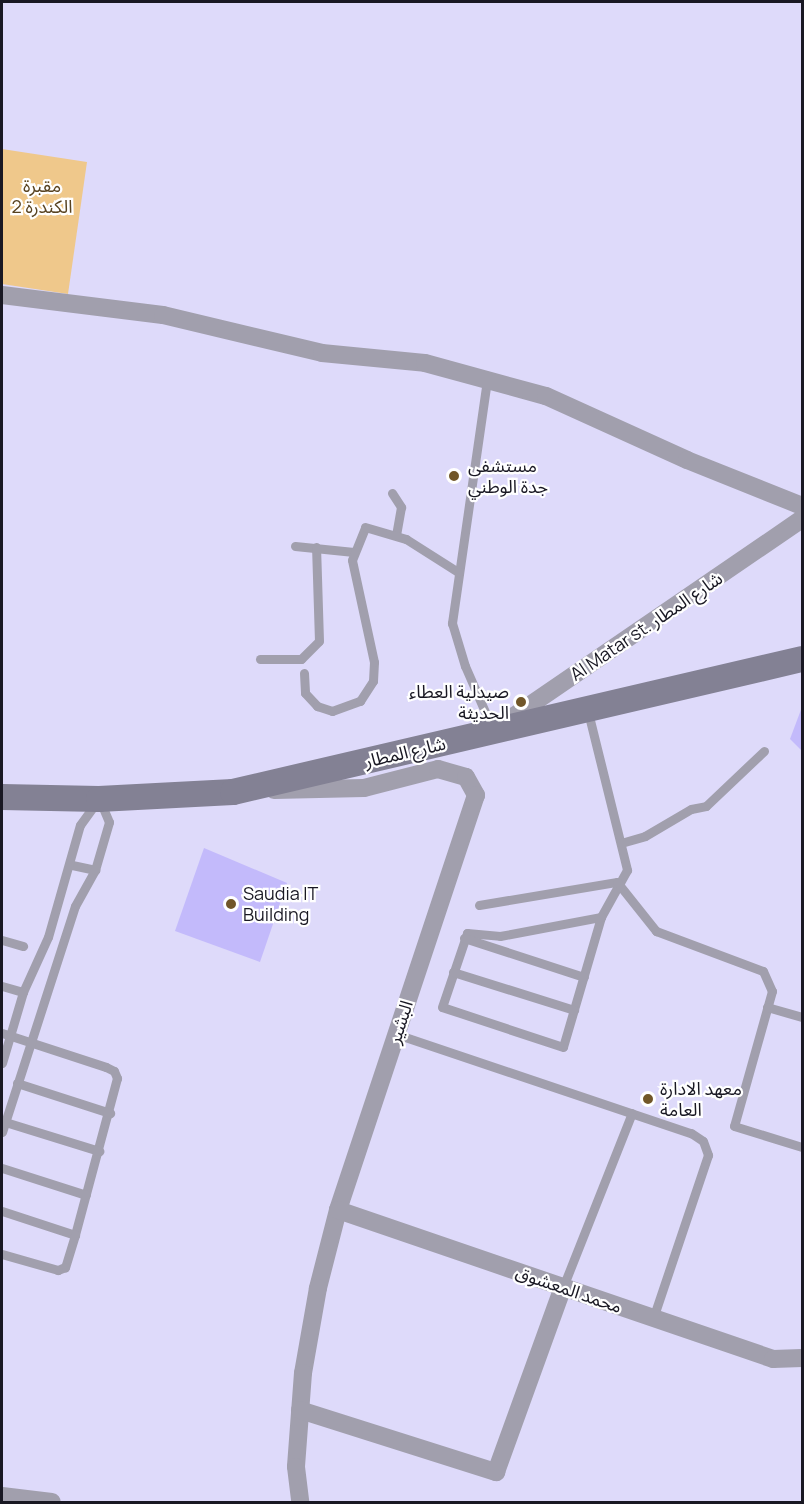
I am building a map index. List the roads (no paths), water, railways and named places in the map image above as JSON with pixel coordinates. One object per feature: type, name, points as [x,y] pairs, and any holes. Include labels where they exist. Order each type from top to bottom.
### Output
[{"type":"main road","name":"شارع المطار","points":[[2,797],[99,799],[233,792],[802,659]]},
{"type":"main road","points":[[2,814],[99,799]]},
{"type":"street","points":[[2,296],[163,315],[322,353],[424,363],[546,396],[687,460],[802,506]]},
{"type":"street","name":"Al Matar st. شارع المطار","points":[[492,731],[802,519]]},
{"type":"street","name":"البشير","points":[[233,792],[364,788],[438,769],[466,777],[476,795],[338,1210],[318,1288],[300,1410],[296,1467],[300,1503]]},
{"type":"street","name":"محمد المعشوق","points":[[338,1210],[773,1359],[802,1358]]},
{"type":"street","points":[[300,1410],[496,1472],[562,1287]]},
{"type":"street","points":[[2,1497],[52,1503]]},
{"type":"lane","points":[[488,380],[458,572],[452,629],[492,731]]},
{"type":"lane","points":[[392,493],[401,507],[396,535]]},
{"type":"lane","points":[[304,673],[304,689],[311,701],[332,711],[360,701],[373,681],[374,662],[352,560],[368,526],[396,535],[458,572]]},
{"type":"lane","points":[[295,546],[354,552]]},
{"type":"lane","points":[[260,659],[301,659],[319,640],[316,547]]},
{"type":"lane","points":[[588,710],[627,870],[617,882],[601,917],[561,1049],[442,1007],[464,938],[474,930],[500,936],[601,917]]},
{"type":"lane","points":[[621,843],[645,836],[691,809],[706,806],[764,751]]},
{"type":"lane","points":[[2,1063],[6,1034],[48,937],[72,865],[80,825],[99,799]]},
{"type":"lane","points":[[99,799],[109,822],[94,870],[75,906],[2,1125],[99,1151]]},
{"type":"lane","points":[[72,865],[94,870]]},
{"type":"lane","points":[[479,905],[617,882]]},
{"type":"lane","points":[[617,882],[656,931],[762,971],[772,991],[734,1126],[802,1147]]},
{"type":"lane","points":[[48,937],[63,941]]},
{"type":"lane","points":[[464,938],[584,977]]},
{"type":"lane","points":[[2,940],[23,946]]},
{"type":"lane","points":[[453,972],[574,1010]]},
{"type":"lane","points":[[2,986],[23,992]]},
{"type":"lane","points":[[767,1007],[802,1017]]},
{"type":"lane","points":[[2,1254],[58,1270],[64,1267],[118,1084],[114,1071],[30,1040],[6,1034]]},
{"type":"lane","points":[[396,1034],[691,1132],[703,1141],[708,1155],[653,1318]]},
{"type":"lane","points":[[17,1083],[110,1113]]},
{"type":"lane","points":[[562,1287],[632,1113]]},
{"type":"lane","points":[[2,1168],[86,1195]]},
{"type":"lane","points":[[2,1211],[75,1235]]},
{"type":"place","name":"مستشفى جدة الوطني","points":[[454,476]]},
{"type":"place","name":"صيدلية العطاء الحديثة","points":[[521,702]]},
{"type":"place","name":"Saudia IT Building","points":[[231,904]]},
{"type":"place","name":"معهد الادارة العامة","points":[[648,1099]]},
{"type":"park label","name":"مقبرة الكندرة 2","points":[[42,196]]}]
